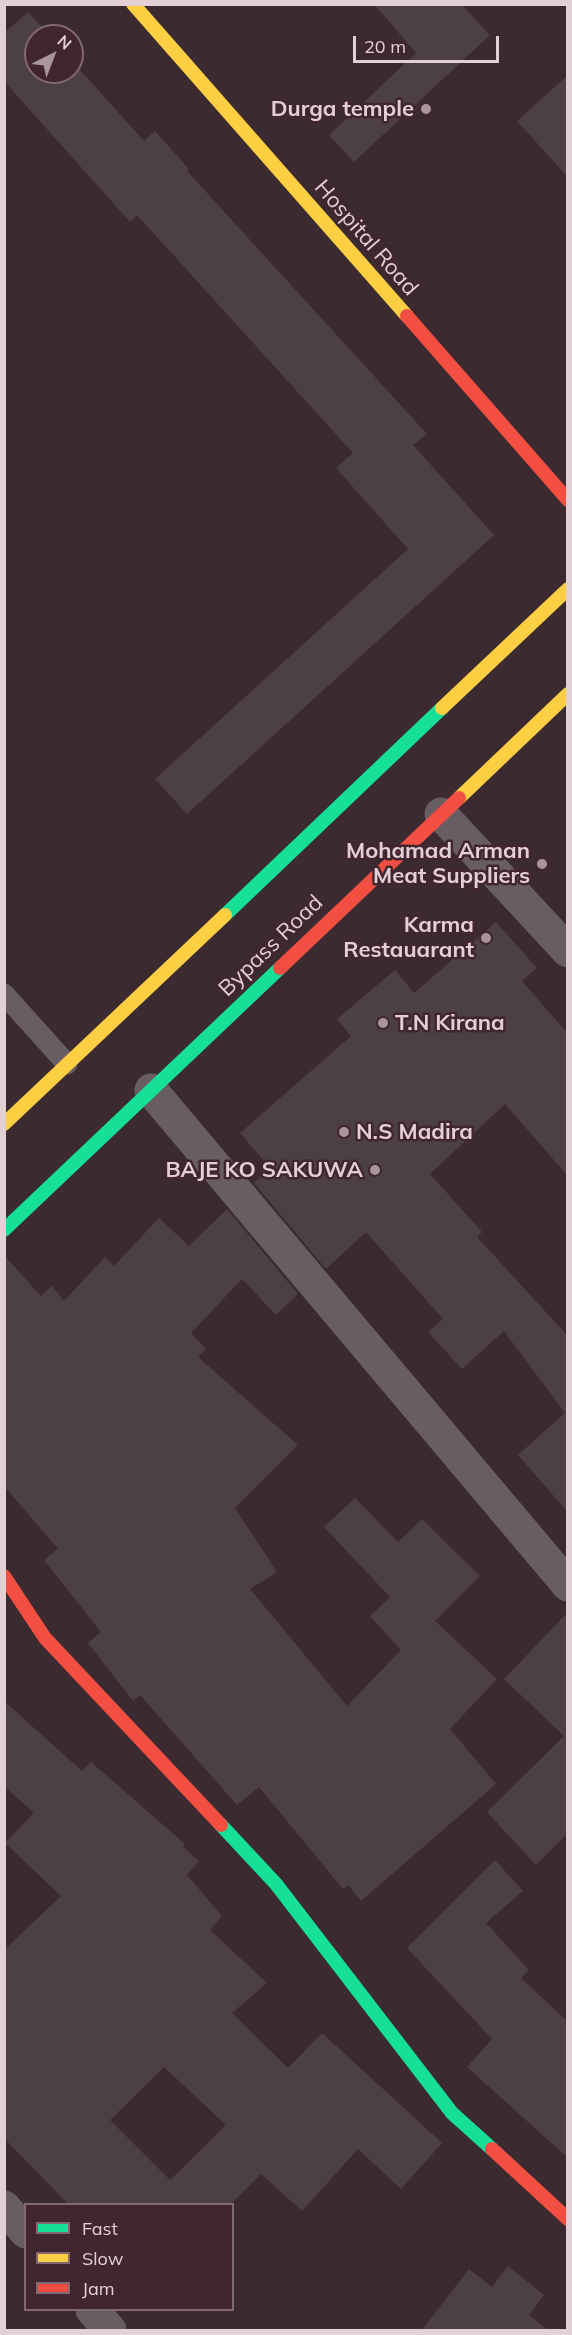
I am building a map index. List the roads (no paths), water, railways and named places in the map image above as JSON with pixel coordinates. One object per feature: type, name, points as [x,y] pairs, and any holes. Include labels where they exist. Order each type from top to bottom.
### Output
[{"type":"main road","name":"Hospital Road","points":[[133,4],[567,500]]},
{"type":"main road","points":[[4,1124],[567,589]]},
{"type":"main road","name":"Bypass Road","points":[[4,1230],[567,694]]},
{"type":"main road","points":[[4,1576],[45,1638],[276,1884],[452,2113],[567,2220]]},
{"type":"street","points":[[441,814],[567,951]]},
{"type":"street","points":[[152,1090],[567,1585]]},
{"type":"street","points":[[4,2207],[24,2230]]},
{"type":"street","points":[[93,2311],[110,2331]]},
{"type":"lane","points":[[4,994],[67,1064]]},
{"type":"place","name":"Durga temple","points":[[426,109]]},
{"type":"place","name":"Mohamad Arman Meat Suppliers","points":[[542,864]]},
{"type":"place","name":"Karma Restauarant","points":[[486,938]]},
{"type":"place","name":"T.N Kirana","points":[[383,1023]]},
{"type":"place","name":"N.S Madira","points":[[344,1132]]},
{"type":"place","name":"BAJE KO SAKUWA","points":[[375,1170]]}]
